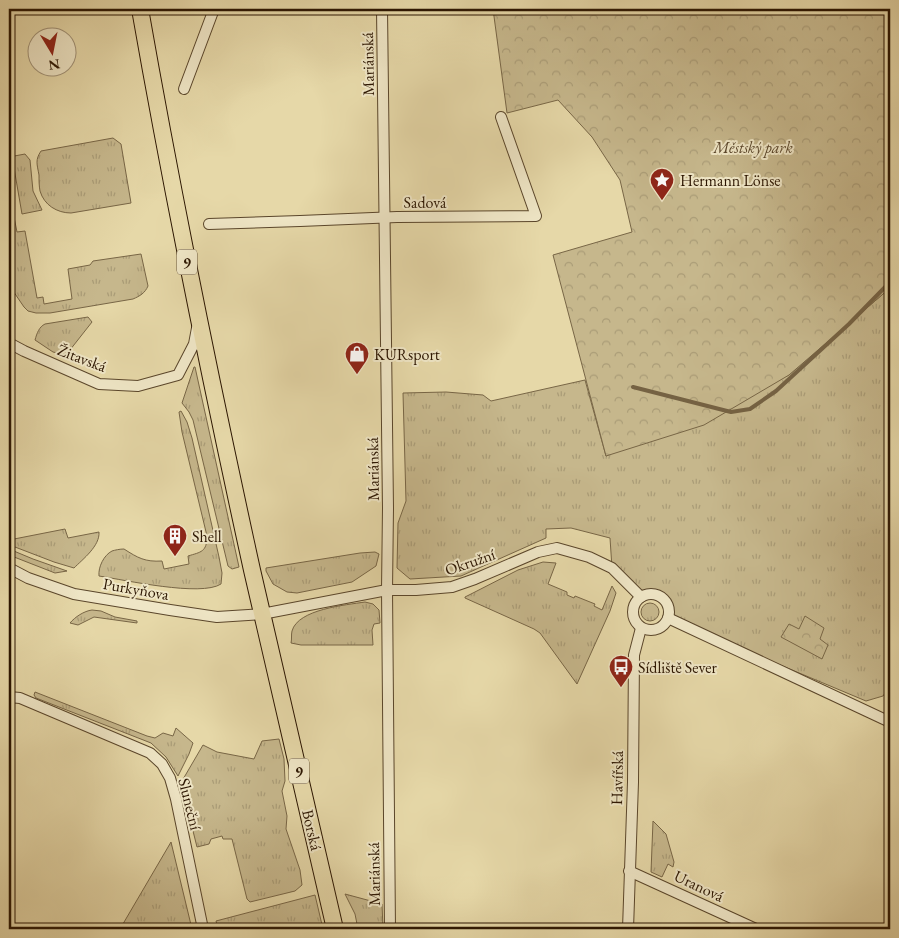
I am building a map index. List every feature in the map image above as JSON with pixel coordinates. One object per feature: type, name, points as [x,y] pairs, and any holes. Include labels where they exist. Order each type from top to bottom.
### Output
[{"type":"main road","name":"9","points":[[140,9],[199,320],[262,614]]},
{"type":"main road","name":"Borská","points":[[262,614],[335,929]]},
{"type":"street","points":[[184,89],[214,9]]},
{"type":"street","name":"Mariánská","points":[[382,9],[388,517],[390,929]]},
{"type":"street","name":"Sadová","points":[[209,224],[385,218],[536,216],[501,117]]},
{"type":"street","name":"Žitavská","points":[[9,343],[99,384],[138,386],[178,375],[194,344],[199,320]]},
{"type":"street","name":"Okružní","points":[[262,614],[388,590],[452,587],[538,552],[557,548],[589,557],[612,568],[641,597]]},
{"type":"street","name":"Purkyňova","points":[[9,568],[28,578],[74,594],[217,616],[262,614]]},
{"type":"street","points":[[652,594],[662,598],[668,607],[668,618],[660,628],[647,630],[641,628],[633,616],[635,602],[641,597],[652,594]]},
{"type":"street","points":[[668,618],[890,722]]},
{"type":"street","name":"Havířská","points":[[628,929],[633,782],[634,655],[641,628]]},
{"type":"street","name":"Sluneční","points":[[9,697],[20,698],[150,753],[162,764],[170,778],[176,799],[203,929]]},
{"type":"street","name":"Uranová","points":[[629,871],[756,929]]},
{"type":"green space","name":"Městský park","points":[[493,9],[890,9],[890,288],[789,375],[704,425],[606,456],[553,255],[632,232],[620,180],[592,137],[558,100],[507,113]]},
{"type":"green space","points":[[113,138],[121,144],[131,203],[71,213],[61,212],[48,204],[42,196],[40,189],[37,162],[41,151]]},
{"type":"green space","points":[[25,154],[30,160],[33,191],[42,210],[22,214],[14,168],[9,168],[9,157]]},
{"type":"green space","points":[[13,212],[17,232],[25,231],[37,298],[43,297],[44,304],[72,299],[68,269],[90,265],[93,261],[141,254],[147,288],[142,294],[133,299],[50,313],[28,311],[9,285],[9,213]]},
{"type":"green space","points":[[890,288],[890,686],[883,696],[866,701],[668,618],[667,606],[662,598],[653,595],[641,597],[612,568],[610,538],[571,528],[546,529],[546,538],[461,576],[410,579],[397,568],[398,523],[406,501],[403,393],[446,392],[483,395],[491,401],[585,380],[606,456],[789,375]]},
{"type":"green space","points":[[88,317],[92,322],[66,355],[53,352],[35,340],[37,333],[45,324]]},
{"type":"green space","points":[[194,367],[239,567],[232,569],[228,566],[193,420],[182,403]]},
{"type":"green space","points":[[181,411],[192,438],[219,557],[222,573],[221,584],[211,588],[180,588],[99,576],[99,569],[104,558],[115,550],[124,549],[142,559],[162,561],[164,569],[189,564],[188,556],[202,551],[206,545],[207,536],[182,432],[179,412]]},
{"type":"green space","points":[[65,529],[68,538],[99,532],[99,537],[94,547],[74,568],[15,547],[10,544],[9,540]]},
{"type":"green space","points":[[9,549],[67,571],[55,573],[9,555]]},
{"type":"green space","points":[[375,552],[379,554],[376,566],[352,582],[297,593],[287,592],[273,584],[266,571],[266,568]]},
{"type":"green space","points":[[543,562],[556,563],[548,584],[567,592],[567,595],[574,598],[575,596],[595,604],[594,606],[602,610],[612,586],[616,593],[610,611],[577,684],[540,633],[465,598],[518,570]]},
{"type":"green space","points":[[365,602],[373,604],[379,610],[380,623],[374,624],[372,630],[373,645],[301,645],[291,643],[292,631],[303,618],[324,609]]},
{"type":"green space","points":[[646,603],[654,603],[659,608],[657,619],[646,621],[641,616],[641,608]]},
{"type":"green space","points":[[92,610],[137,621],[137,623],[94,617],[78,625],[70,623],[80,615]]},
{"type":"green space","points":[[805,616],[824,628],[820,639],[828,645],[822,659],[781,637],[789,624],[799,629]]},
{"type":"green space","points":[[35,692],[147,736],[155,738],[163,733],[173,736],[176,728],[193,743],[178,776],[166,757],[151,743],[36,698]]},
{"type":"green space","points":[[279,739],[284,759],[285,781],[282,791],[287,816],[286,829],[300,870],[302,885],[295,891],[250,902],[247,899],[232,839],[223,839],[222,836],[211,839],[209,844],[197,847],[182,781],[203,745],[217,752],[254,759],[262,741]]},
{"type":"green space","points":[[653,821],[666,834],[674,862],[673,867],[668,864],[662,877],[651,872]]},
{"type":"green space","points":[[171,842],[192,929],[120,929]]},
{"type":"green space","points":[[345,894],[382,904],[383,929],[358,929],[355,914]]},
{"type":"green space","points":[[315,895],[323,929],[218,929],[216,921]]},
{"type":"waterway","points":[[633,387],[731,412],[750,409],[776,391],[849,324],[890,282]]},
{"type":"place","name":"Hermann Lönse","points":[[662,201]]},
{"type":"place","name":"KURsport","points":[[357,375]]},
{"type":"place","name":"Shell","points":[[175,557]]},
{"type":"place","name":"Sídliště Sever","points":[[621,688]]}]
